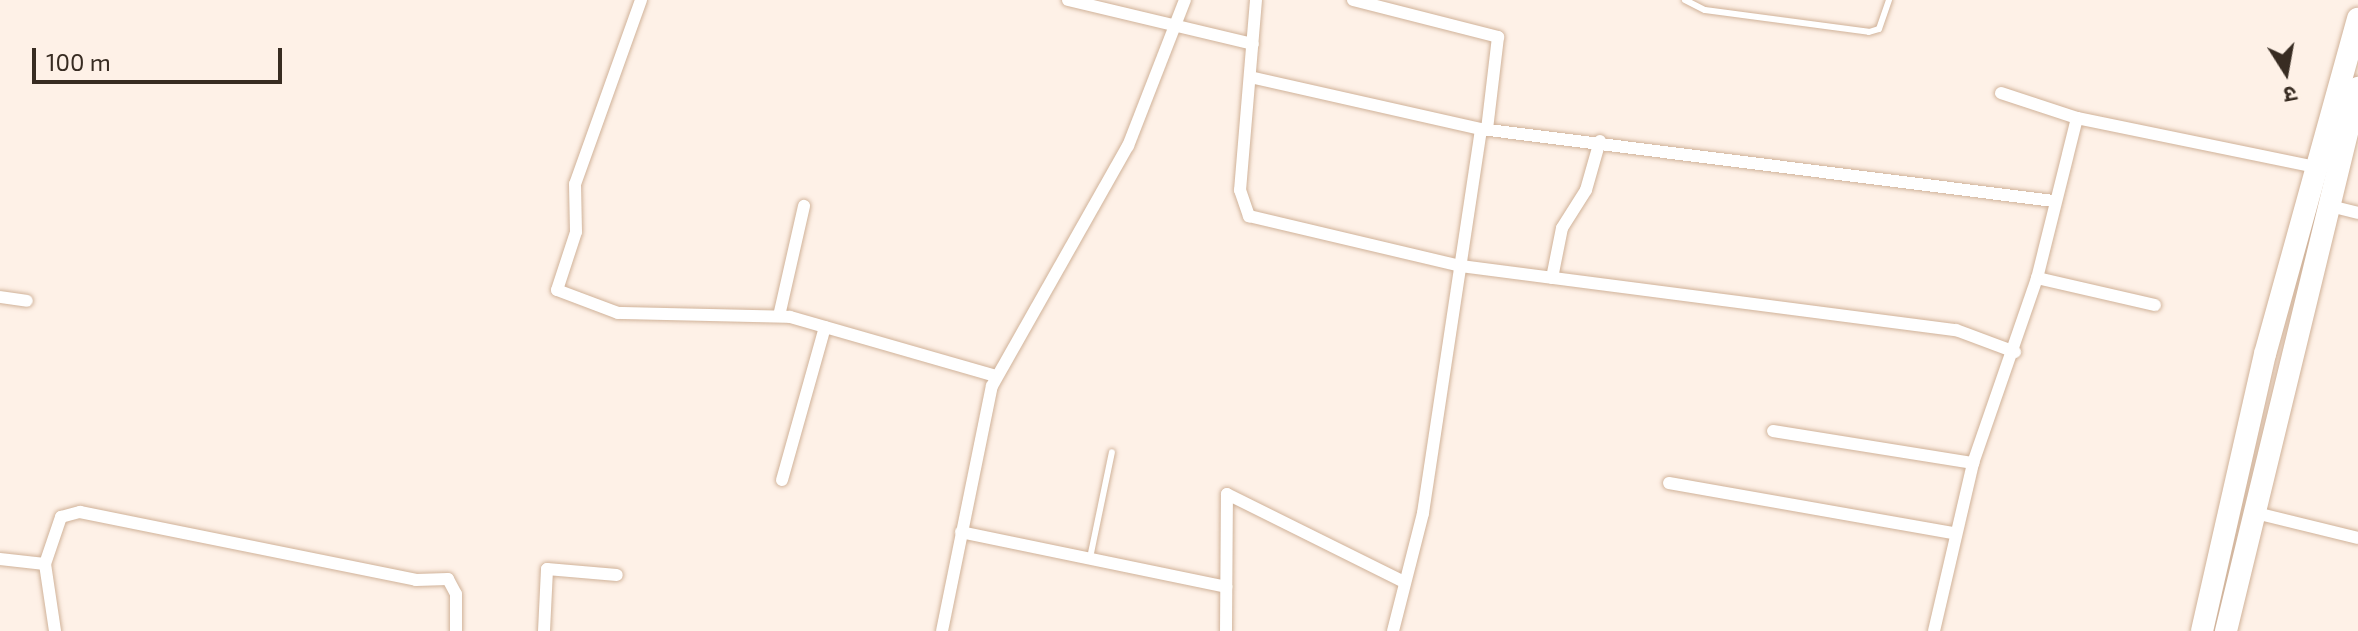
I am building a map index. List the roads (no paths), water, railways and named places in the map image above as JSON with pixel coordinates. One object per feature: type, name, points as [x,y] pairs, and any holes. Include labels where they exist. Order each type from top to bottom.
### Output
[{"type":"highway","points":[[2226,631],[2249,511],[2351,97],[2358,19]]},
{"type":"highway","points":[[2202,631],[2315,167],[2351,97]]},
{"type":"street","points":[[641,0],[579,169],[576,232],[554,284],[561,294],[618,313],[779,316],[996,376]]},
{"type":"street","points":[[1068,0],[1178,30],[1253,44]]},
{"type":"street","points":[[942,631],[996,376],[1114,174],[1178,30],[1185,0]]},
{"type":"street","points":[[1256,0],[1243,211],[1461,266],[1956,330],[2015,352]]},
{"type":"street","points":[[1353,0],[1498,37],[1423,513],[1393,631]]},
{"type":"street","points":[[1250,77],[1484,129],[1600,141],[2053,201]]},
{"type":"street","points":[[2001,93],[2077,118],[2315,167]]},
{"type":"street","points":[[1934,631],[1953,533],[1973,463],[2015,352],[2077,118]]},
{"type":"street","points":[[1552,278],[1562,228],[1586,190],[1600,141]]},
{"type":"street","points":[[2325,205],[2358,213]]},
{"type":"street","points":[[779,316],[804,206]]},
{"type":"street","points":[[2037,278],[2155,305]]},
{"type":"street","points":[[0,297],[27,301]]},
{"type":"street","points":[[782,480],[825,327]]},
{"type":"street","points":[[1773,431],[1973,463]]},
{"type":"street","points":[[1669,483],[1953,533]]},
{"type":"street","points":[[1226,631],[1227,494],[1404,582]]},
{"type":"street","points":[[2249,511],[2358,538]]},
{"type":"street","points":[[55,631],[45,564],[61,517],[80,512],[416,580],[448,579],[455,589],[456,631]]},
{"type":"street","points":[[961,532],[1226,587]]},
{"type":"street","points":[[0,559],[45,564]]},
{"type":"street","points":[[544,631],[547,569],[617,575]]},
{"type":"lane","points":[[1685,0],[1705,10],[1869,32],[1879,29],[1889,0]]},
{"type":"lane","points":[[1090,558],[1112,452]]}]
